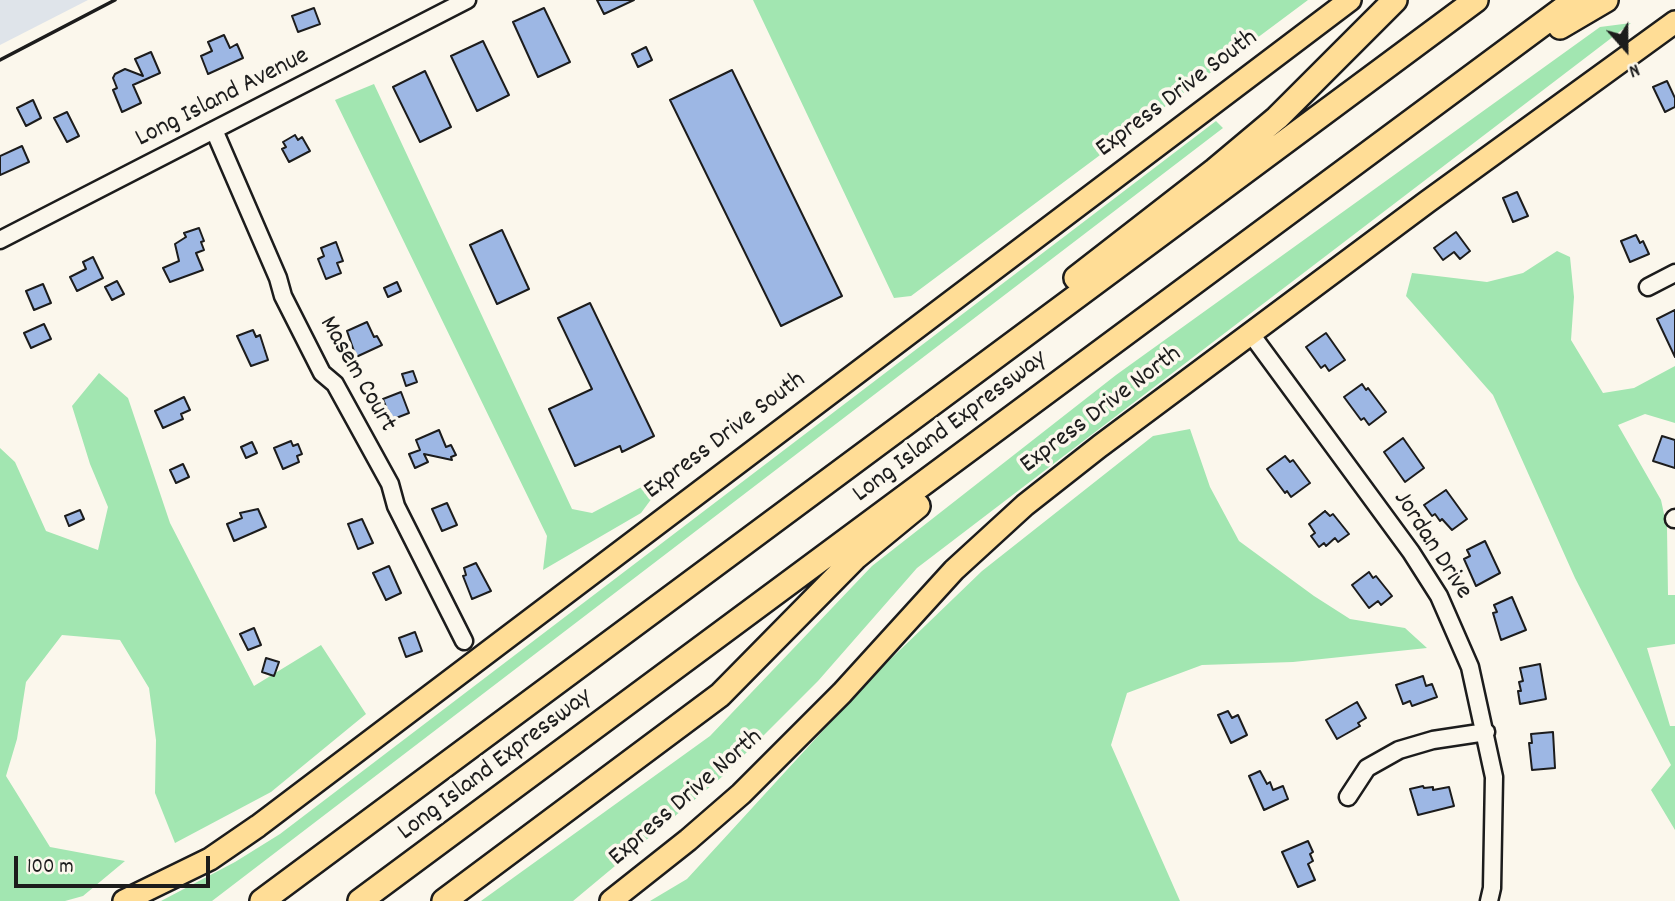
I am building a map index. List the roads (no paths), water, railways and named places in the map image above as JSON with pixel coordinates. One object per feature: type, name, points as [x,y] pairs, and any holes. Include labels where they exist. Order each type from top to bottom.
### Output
[{"type":"highway","points":[[955,387],[1057,292],[1215,170],[1277,118],[1395,0]]},
{"type":"highway","name":"Long Island Expressway","points":[[262,901],[1476,0]]},
{"type":"highway","name":"Long Island Expressway","points":[[360,901],[1575,0]]},
{"type":"highway","points":[[1436,102],[1606,0]]},
{"type":"highway","points":[[444,901],[720,695],[856,557],[939,489],[969,450]]},
{"type":"main road","name":"Express Drive South","points":[[124,901],[210,859],[258,826],[1350,0]]},
{"type":"main road","name":"Express Drive North","points":[[611,901],[688,840],[749,786],[842,693],[945,579],[1062,475],[1675,22]]},
{"type":"street","name":"Long Island Avenue","points":[[0,240],[467,0]]},
{"type":"street","name":"Masem Court","points":[[214,130],[278,278],[282,296],[322,373],[335,384],[390,485],[396,506],[464,641]]},
{"type":"street","points":[[1648,287],[1675,273]]},
{"type":"street","name":"Jordan Drive","points":[[1251,334],[1411,552],[1439,596],[1470,667],[1494,777],[1492,888],[1489,901]]},
{"type":"street","points":[[1348,797],[1367,768],[1399,750],[1433,740],[1486,732]]},
{"type":"railway","points":[[0,60],[115,0]]}]
